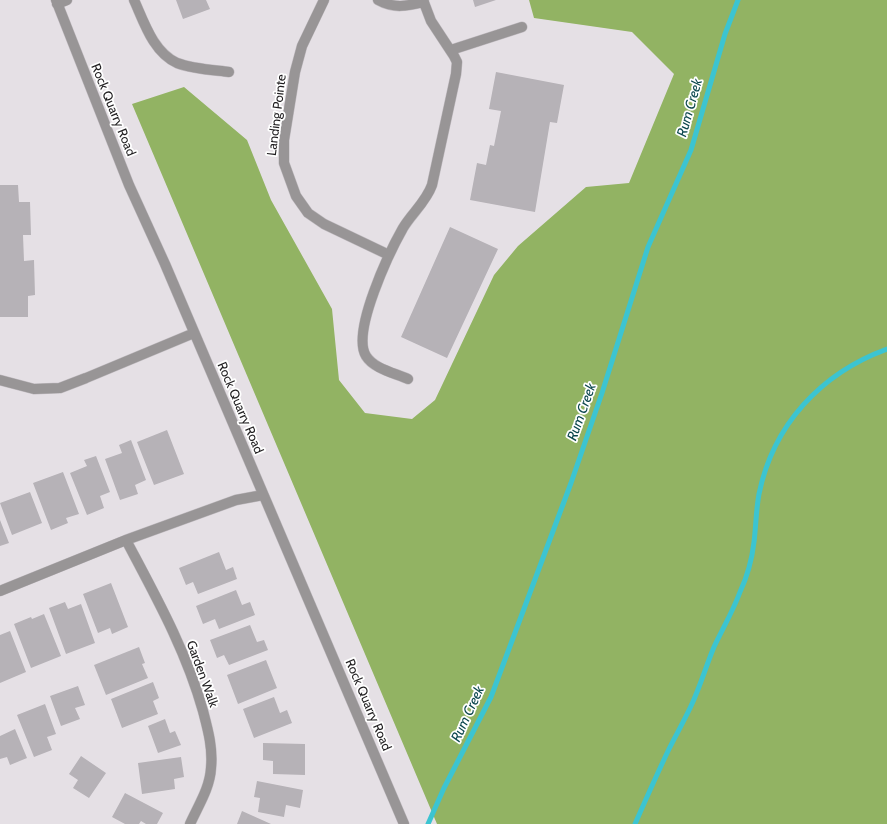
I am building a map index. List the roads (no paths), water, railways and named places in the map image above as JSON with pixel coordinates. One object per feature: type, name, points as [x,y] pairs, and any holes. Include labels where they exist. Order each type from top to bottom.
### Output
[{"type":"street","points":[[56,2],[67,0]]},
{"type":"street","points":[[134,0],[156,45],[168,57],[188,66],[229,72]]},
{"type":"street","name":"Landing Pointe","points":[[324,0],[302,46],[296,64],[284,140],[284,163],[296,196],[308,213],[324,224],[389,256]]},
{"type":"street","points":[[378,0],[386,4],[398,6],[423,1],[431,21],[451,50],[457,62],[456,74],[432,185],[426,198],[404,227],[389,256],[376,284],[367,312],[363,349],[365,355],[372,363],[408,379]]},
{"type":"street","name":"Rock Quarry Road","points":[[56,2],[129,185],[194,332],[404,824]]},
{"type":"street","points":[[451,50],[522,27]]},
{"type":"street","points":[[0,380],[34,389],[60,388],[194,332]]},
{"type":"street","points":[[0,591],[126,540],[236,500],[263,495]]},
{"type":"street","name":"Garden Walk","points":[[126,540],[165,614],[196,686],[210,737],[211,768],[207,787],[190,824]]},
{"type":"waterway","name":"Rum Creek","points":[[428,824],[444,788],[491,697],[571,483],[602,393],[648,247],[691,150],[725,34],[738,0]]},
{"type":"waterway","points":[[635,824],[691,706],[714,647],[745,580],[749,568],[755,536],[759,494],[766,469],[776,446],[788,424],[821,387],[841,372],[863,359],[887,349]]}]
